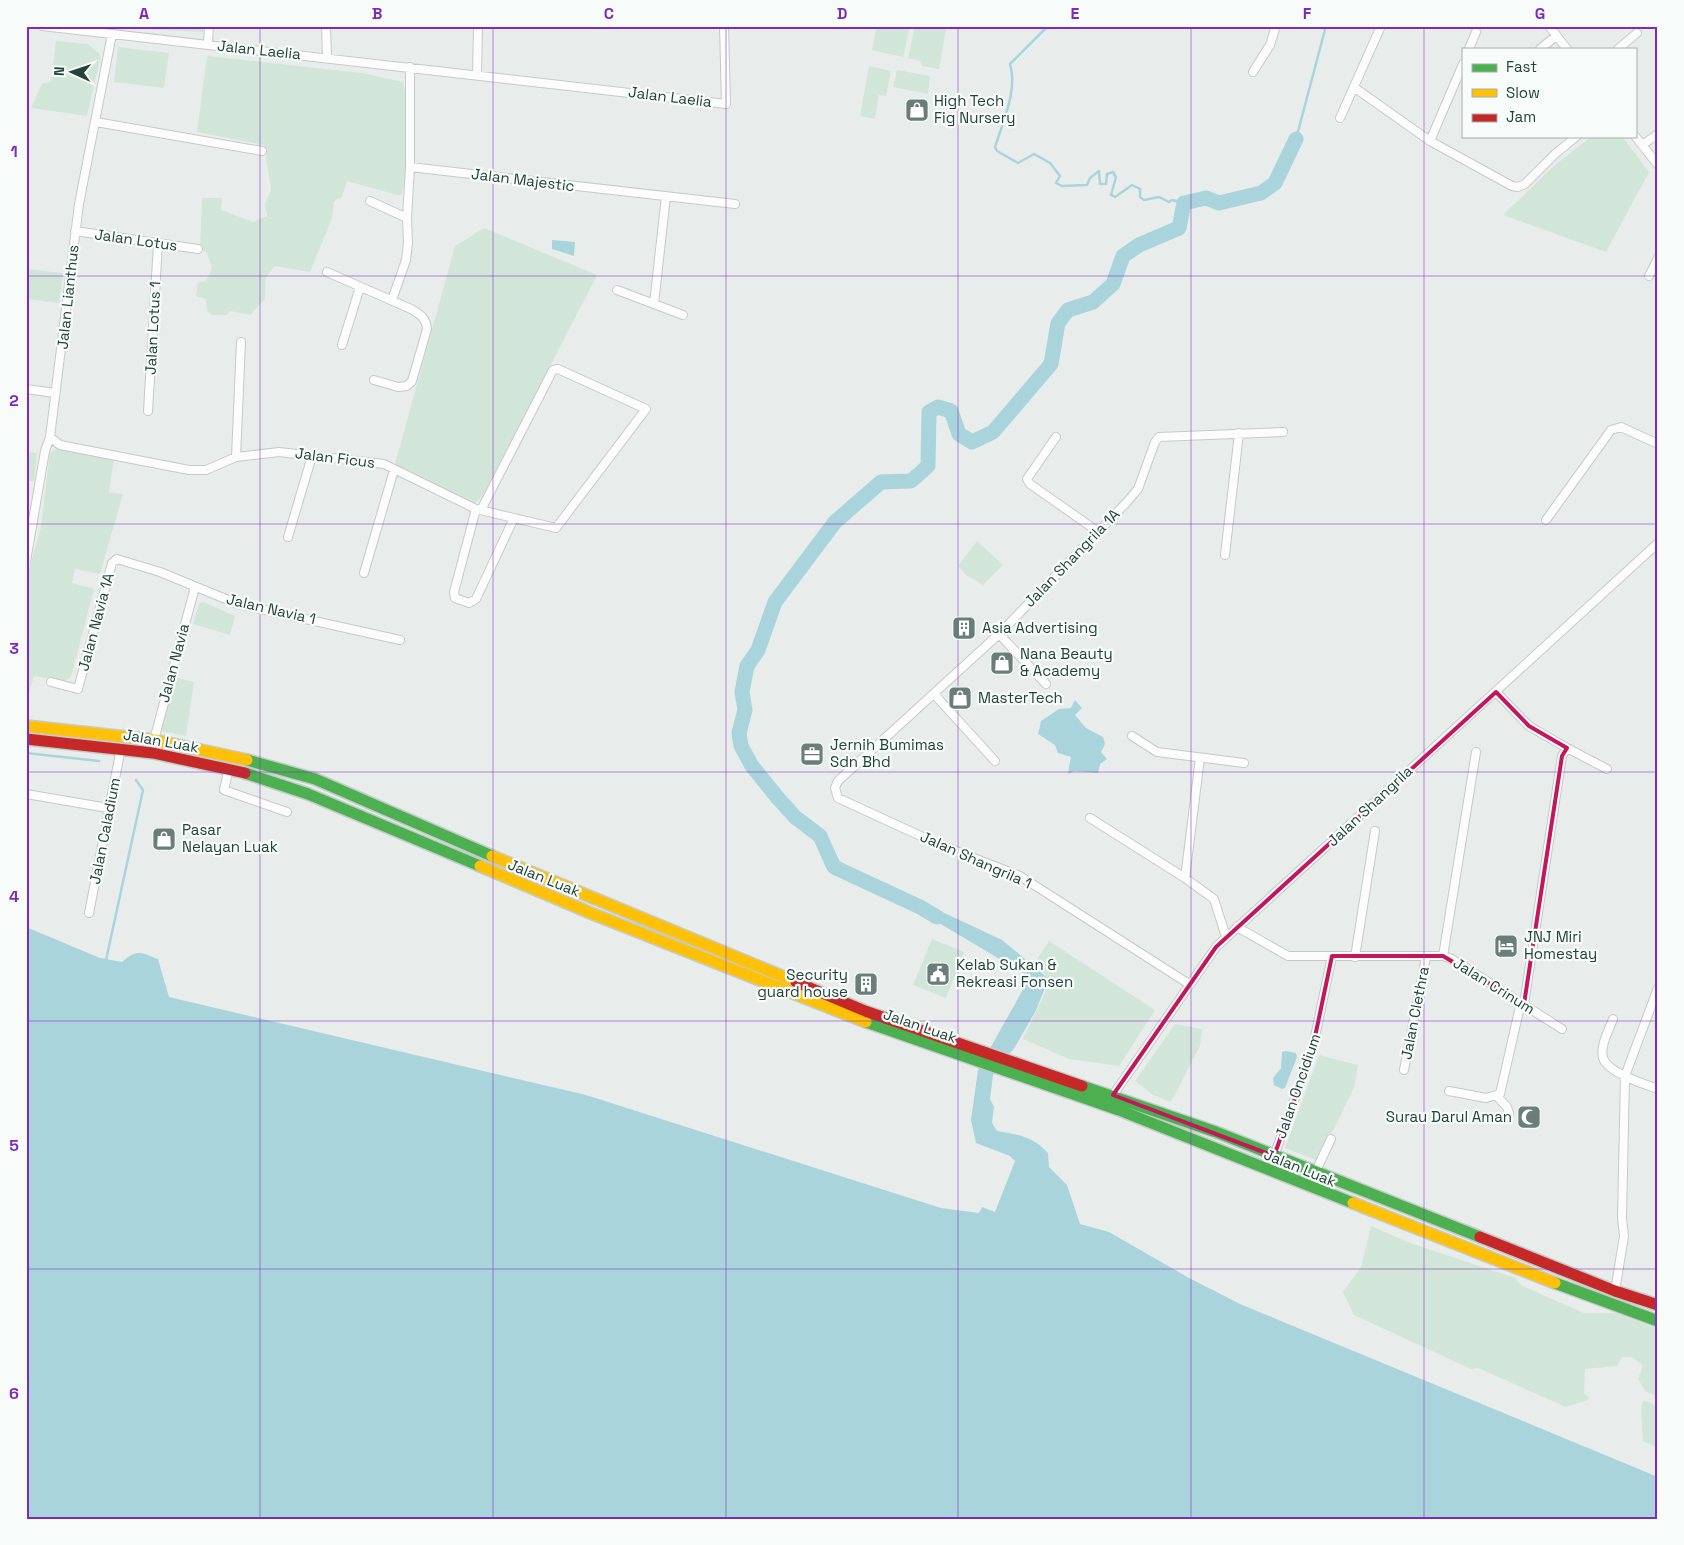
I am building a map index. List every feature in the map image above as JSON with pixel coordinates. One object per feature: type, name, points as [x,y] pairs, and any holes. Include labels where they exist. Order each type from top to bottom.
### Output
[{"type":"main road","name":"Jalan Luak","points":[[26,726],[154,740],[235,756],[315,779],[435,832],[963,1051]]},
{"type":"main road","name":"Jalan Luak","points":[[26,739],[121,748],[229,768],[308,794],[481,868],[782,990],[1017,1070],[1514,1268],[1658,1321]]},
{"type":"main road","points":[[371,803],[414,826],[418,832],[415,840]]},
{"type":"main road","points":[[435,832],[435,842],[481,868]]},
{"type":"main road","name":"Jalan Luak","points":[[1017,1070],[1113,1095],[1216,1132],[1615,1292],[1658,1305]]},
{"type":"street","name":"Jalan Laelia","points":[[42,26],[726,104],[724,26]]},
{"type":"street","points":[[208,44],[209,26]]},
{"type":"street","points":[[326,26],[327,57]]},
{"type":"street","points":[[476,74],[478,26]]},
{"type":"street","points":[[1254,72],[1270,46],[1276,26]]},
{"type":"street","points":[[1340,118],[1381,26]]},
{"type":"street","points":[[1549,26],[1566,48]]},
{"type":"street","points":[[1469,48],[1476,32]]},
{"type":"street","name":"Jalan Lianthus","points":[[26,561],[45,452],[50,438],[55,393],[62,358],[75,231],[112,34]]},
{"type":"street","points":[[1619,48],[1637,34]]},
{"type":"street","points":[[1541,48],[1556,36]]},
{"type":"street","points":[[1430,141],[1462,66]]},
{"type":"street","points":[[392,300],[407,251],[410,167],[410,67]]},
{"type":"street","points":[[1355,88],[1430,141],[1512,186],[1518,187],[1525,184],[1555,154],[1575,138]]},
{"type":"street","points":[[96,122],[262,151]]},
{"type":"street","points":[[1642,145],[1658,134]]},
{"type":"street","points":[[1636,137],[1658,165]]},
{"type":"street","name":"Jalan Majestic","points":[[410,167],[735,204]]},
{"type":"street","points":[[654,304],[666,196]]},
{"type":"street","points":[[370,201],[407,218]]},
{"type":"street","name":"Jalan Lotus","points":[[75,231],[198,249]]},
{"type":"street","name":"Jalan Lotus 1","points":[[148,411],[158,244]]},
{"type":"street","points":[[1648,276],[1658,258]]},
{"type":"street","points":[[327,272],[392,300],[423,316],[427,329],[412,381],[407,386],[398,387],[374,380]]},
{"type":"street","points":[[342,344],[360,287]]},
{"type":"street","points":[[617,290],[683,315]]},
{"type":"street","points":[[236,458],[241,342]]},
{"type":"street","name":"Jalan Ficus","points":[[50,438],[60,445],[189,470],[210,468],[236,458],[279,452],[384,464],[478,510],[548,528],[556,528],[646,409],[558,369],[553,370],[478,510]]},
{"type":"street","points":[[26,389],[55,393]]},
{"type":"street","points":[[1546,520],[1616,427],[1658,444]]},
{"type":"street","name":"Jalan Shangrila 1A","points":[[835,792],[838,781],[999,634],[1126,503],[1138,489],[1155,442],[1159,437],[1283,432]]},
{"type":"street","points":[[1225,556],[1239,433]]},
{"type":"street","points":[[1056,437],[1027,479],[1030,484],[1097,531]]},
{"type":"street","points":[[288,538],[312,456]]},
{"type":"street","points":[[364,573],[394,470]]},
{"type":"street","points":[[478,510],[454,592],[455,598],[469,603],[476,599],[514,518]]},
{"type":"street","name":"Jalan Shangrila","points":[[1113,1095],[1189,984],[1212,952],[1226,937],[1658,543]]},
{"type":"street","name":"Jalan Navia 1","points":[[117,559],[160,572],[238,604],[400,640]]},
{"type":"street","name":"Jalan Navia 1A","points":[[51,682],[78,689],[112,563],[117,559]]},
{"type":"street","name":"Jalan Navia","points":[[154,740],[195,587]]},
{"type":"street","points":[[999,634],[1046,684]]},
{"type":"street","points":[[1496,692],[1528,726],[1606,769]]},
{"type":"street","points":[[934,694],[995,761]]},
{"type":"street","points":[[1132,736],[1157,752],[1244,763]]},
{"type":"street","name":"Jalan Caladium","points":[[88,913],[121,748]]},
{"type":"street","points":[[1449,1091],[1486,1098],[1497,1096],[1503,1088],[1523,1003],[1562,756],[1567,748]]},
{"type":"street","points":[[1443,956],[1476,752]]},
{"type":"street","points":[[1185,878],[1200,758]]},
{"type":"street","points":[[229,768],[224,790],[287,812]]},
{"type":"street","name":"Jalan Shangrila 1","points":[[835,792],[838,798],[938,844],[1020,876],[1189,984]]},
{"type":"street","points":[[26,794],[108,808]]},
{"type":"street","points":[[1090,818],[1185,878],[1214,899],[1226,937]]},
{"type":"street","points":[[1355,956],[1375,831]]},
{"type":"street","name":"Jalan Crinum","points":[[1237,927],[1288,956],[1443,956],[1452,959],[1562,1029]]},
{"type":"street","name":"Jalan Oncidium","points":[[1274,1156],[1312,1051],[1332,956]]},
{"type":"street","name":"Jalan Clethra","points":[[1404,1070],[1426,956]]},
{"type":"street","points":[[1615,1292],[1624,1236],[1622,1218],[1625,1076],[1658,988]]},
{"type":"street","points":[[1613,1019],[1604,1043],[1603,1057],[1607,1063],[1625,1076],[1658,1089]]},
{"type":"street","points":[[1497,1096],[1507,1107],[1508,1113]]},
{"type":"street","points":[[1316,1173],[1331,1139]]},
{"type":"highlighted area","points":[[1496,692],[1529,726],[1567,748],[1562,756],[1524,1004],[1443,956],[1332,956],[1312,1051],[1274,1156],[1113,1095],[1216,947]]},
{"type":"green space","points":[[142,26],[204,26],[203,32],[142,29]]},
{"type":"green space","points":[[877,26],[910,26],[903,57],[872,50]]},
{"type":"green space","points":[[915,26],[946,29],[939,69],[922,66],[921,61],[908,58]]},
{"type":"green space","points":[[56,41],[88,44],[101,55],[87,116],[31,108],[42,84],[51,81]]},
{"type":"green space","points":[[118,47],[169,53],[164,88],[114,82]]},
{"type":"green space","points":[[207,56],[362,73],[403,82],[406,95],[405,179],[401,196],[347,181],[342,197],[334,201],[332,218],[310,272],[275,266],[266,277],[265,299],[250,315],[230,311],[227,315],[212,315],[207,311],[206,299],[196,296],[198,282],[206,281],[212,268],[207,253],[200,248],[202,198],[222,198],[221,210],[253,222],[267,216],[265,204],[271,189],[264,145],[197,132]]},
{"type":"green space","points":[[869,66],[891,71],[886,96],[879,95],[875,119],[860,116]]},
{"type":"green space","points":[[897,70],[930,76],[928,94],[893,87]]},
{"type":"green space","points":[[1589,138],[1624,138],[1649,172],[1606,252],[1503,215],[1555,165]]},
{"type":"green space","points":[[484,228],[597,275],[485,493],[475,503],[401,469],[395,464],[455,246]]},
{"type":"green space","points":[[26,269],[63,273],[59,303],[26,299]]},
{"type":"green space","points":[[56,449],[114,459],[109,492],[123,494],[100,574],[75,569],[72,583],[94,589],[71,677],[64,681],[34,676],[26,704],[26,580],[41,527],[50,452]]},
{"type":"green space","points":[[26,452],[37,453],[34,481],[26,481]]},
{"type":"green space","points":[[977,541],[1003,565],[983,585],[966,575],[958,566]]},
{"type":"green space","points":[[203,602],[235,616],[230,635],[193,624],[199,604]]},
{"type":"green space","points":[[174,677],[194,682],[186,736],[161,731]]},
{"type":"green space","points":[[932,939],[964,952],[946,998],[913,985]]},
{"type":"green space","points":[[1049,941],[1155,1010],[1119,1066],[1069,1059],[1023,1039],[1051,980],[1034,964]]},
{"type":"green space","points":[[1175,1024],[1202,1029],[1200,1046],[1171,1102],[1153,1095],[1135,1081]]},
{"type":"green space","points":[[1319,1055],[1358,1065],[1354,1088],[1318,1161],[1285,1148]]},
{"type":"green space","points":[[1371,1226],[1410,1243],[1515,1278],[1522,1286],[1584,1313],[1615,1313],[1658,1329],[1658,1396],[1646,1392],[1638,1379],[1643,1365],[1631,1357],[1622,1357],[1617,1366],[1585,1369],[1584,1394],[1589,1397],[1588,1400],[1566,1407],[1478,1368],[1471,1369],[1354,1315],[1343,1292],[1361,1267]]},
{"type":"green space","points":[[1643,1401],[1651,1402],[1658,1409],[1658,1448],[1643,1441],[1641,1409]]},
{"type":"water","points":[[552,240],[575,242],[574,256],[552,249]]},
{"type":"water","points":[[1075,700],[1082,708],[1075,715],[1086,728],[1103,737],[1105,744],[1101,752],[1107,759],[1100,764],[1098,773],[1074,771],[1068,774],[1071,757],[1058,753],[1055,745],[1038,734],[1041,721],[1059,709],[1071,708]]},
{"type":"water","points":[[920,907],[934,908],[1002,940],[1049,979],[1035,1012],[1015,1047],[993,1075],[990,1099],[994,1107],[992,1123],[997,1131],[1019,1135],[1031,1140],[1048,1153],[1049,1167],[1067,1185],[1080,1224],[1109,1232],[1189,1278],[1240,1304],[1658,1477],[1658,1519],[26,1519],[26,927],[100,958],[122,962],[131,955],[139,953],[158,959],[169,997],[586,1095],[941,1208],[979,1213],[982,1207],[995,1212],[1015,1161],[1010,1156],[976,1143],[971,1120],[978,1070],[1030,977],[939,923]]},
{"type":"water","points":[[1282,1052],[1296,1053],[1297,1057],[1285,1088],[1282,1089],[1274,1085],[1273,1078],[1281,1068]]},
{"type":"waterway","points":[[1048,26],[1010,64],[1012,74],[1011,95],[995,147],[997,151],[1018,163],[1034,154],[1050,163],[1060,176],[1056,183],[1062,186],[1087,185],[1090,178],[1099,171],[1100,184],[1106,184],[1107,174],[1113,172],[1116,177],[1111,195],[1115,197],[1132,185],[1140,189],[1140,197],[1144,200],[1159,197],[1169,202],[1172,200],[1184,203]]},
{"type":"waterway","points":[[1296,139],[1326,26]]},
{"type":"waterway","points":[[937,917],[920,907],[834,867],[820,836],[795,817],[777,797],[752,766],[741,746],[739,733],[745,710],[742,692],[747,666],[758,650],[775,602],[835,522],[881,482],[911,481],[928,466],[929,412],[938,407],[951,411],[959,434],[972,442],[993,432],[1051,364],[1058,323],[1068,310],[1093,302],[1113,284],[1123,256],[1139,245],[1179,228],[1184,203],[1206,198],[1219,203],[1261,193],[1275,183],[1296,139]]},
{"type":"waterway","points":[[26,753],[99,761]]},
{"type":"waterway","points":[[106,960],[143,790],[136,780]]},
{"type":"traffic: fast","points":[[247,760],[315,779],[492,856]]},
{"type":"traffic: fast","points":[[245,773],[308,794],[480,866]]},
{"type":"traffic: fast","points":[[866,1022],[1119,1110],[1353,1203]]},
{"type":"traffic: fast","points":[[1082,1086],[1216,1132],[1480,1237]]},
{"type":"traffic: fast","points":[[1555,1283],[1658,1321]]},
{"type":"traffic: slow","points":[[26,726],[154,740],[247,760]]},
{"type":"traffic: slow","points":[[492,856],[796,982]]},
{"type":"traffic: slow","points":[[480,866],[593,914],[866,1022]]},
{"type":"traffic: slow","points":[[1353,1203],[1555,1283]]},
{"type":"traffic: jam","points":[[26,739],[153,753],[245,773]]},
{"type":"traffic: jam","points":[[796,982],[865,1011],[1082,1086]]},
{"type":"traffic: jam","points":[[1480,1237],[1615,1291],[1658,1305]]},
{"type":"place","name":"High Tech Fig Nursery","points":[[917,110]]},
{"type":"place","name":"Asia Advertising","points":[[964,628]]},
{"type":"place","name":"Nana Beauty & Academy","points":[[1002,663]]},
{"type":"place","name":"MasterTech","points":[[960,698]]},
{"type":"place","name":"Jernih Bumimas Sdn Bhd","points":[[812,754]]},
{"type":"place","name":"Pasar Nelayan Luak","points":[[164,839]]},
{"type":"place","name":"JNJ Miri Homestay","points":[[1506,946]]},
{"type":"place","name":"Kelab Sukan & Rekreasi Fonsen","points":[[938,974]]},
{"type":"place","name":"Security guard house","points":[[866,984]]},
{"type":"place","name":"Surau Darul Aman","points":[[1529,1117]]}]
